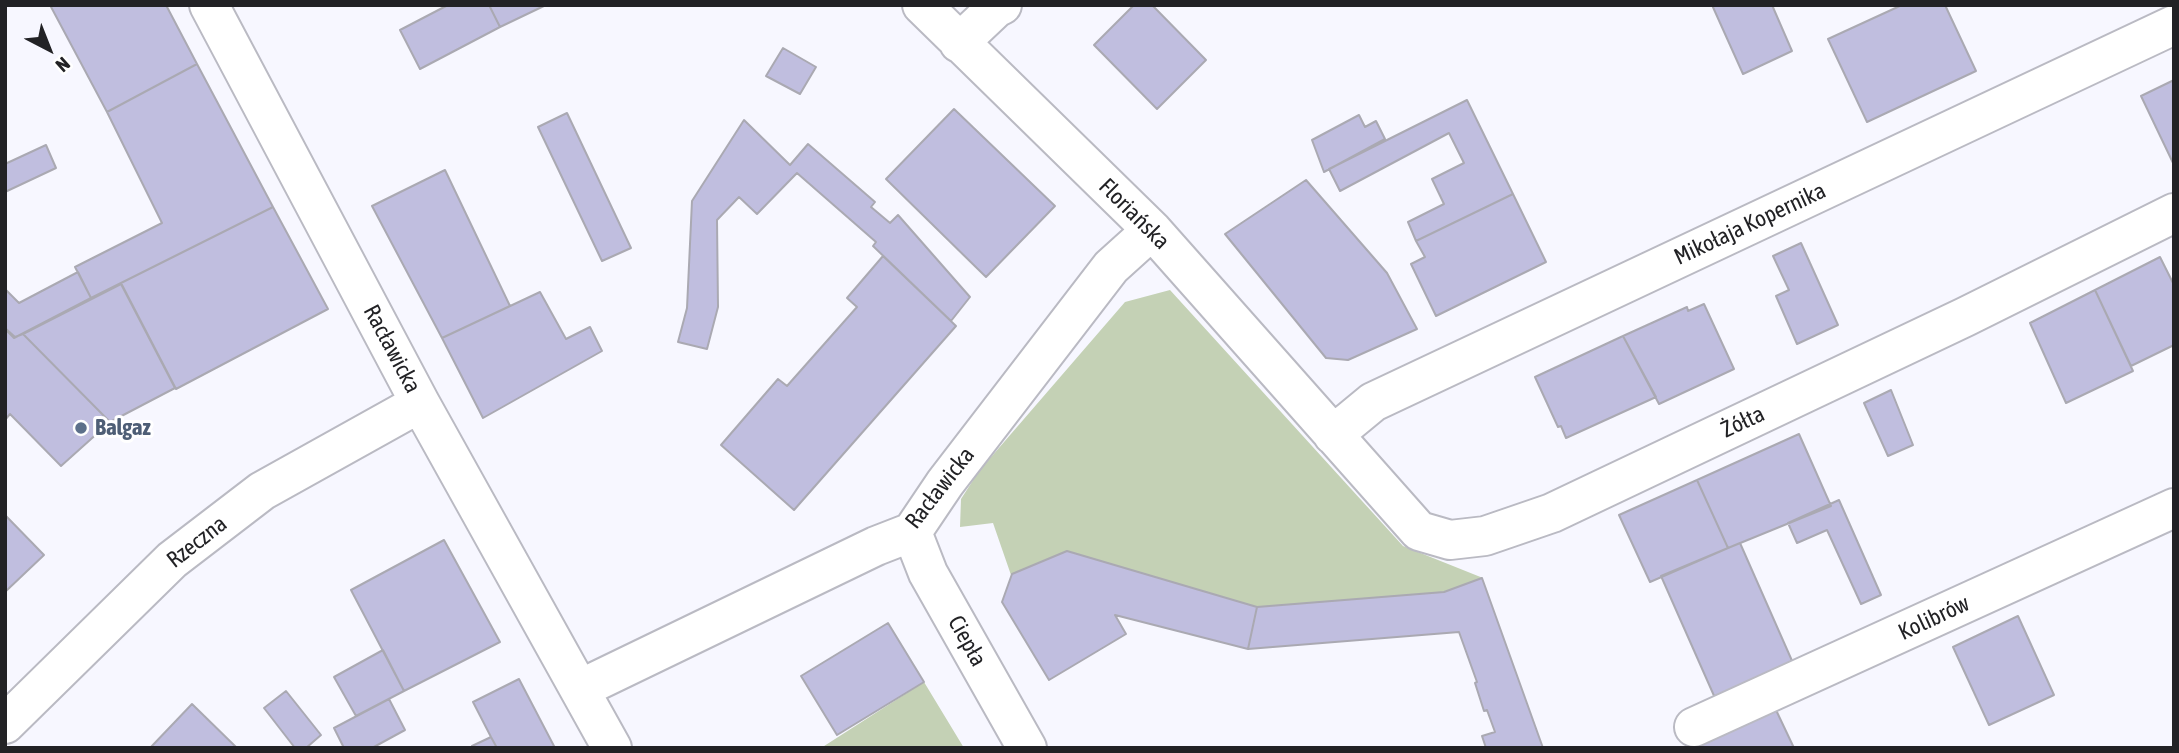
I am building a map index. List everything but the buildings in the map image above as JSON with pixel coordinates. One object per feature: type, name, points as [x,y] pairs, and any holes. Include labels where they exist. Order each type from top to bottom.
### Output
[{"type":"street","name":"Racławicka","points":[[209,5],[420,403],[612,748]]},
{"type":"street","name":"Floriańska","points":[[922,5],[1152,230],[1333,435]]},
{"type":"street","points":[[959,43],[1002,5]]},
{"type":"street","name":"Mikołaja Kopernika","points":[[1333,435],[1373,402],[2174,25]]},
{"type":"street","name":"Żółta","points":[[1333,435],[1419,531],[1450,540],[1485,536],[1552,513],[1965,317],[2174,214]]},
{"type":"street","name":"Racławicka","points":[[580,689],[876,546],[912,532],[945,482],[1111,267],[1152,230]]},
{"type":"street","name":"Rzeczna","points":[[6,722],[172,560],[262,491],[420,403]]},
{"type":"street","name":"Kolibrów","points":[[1694,727],[2174,508]]},
{"type":"street","name":"Ciepła","points":[[912,532],[928,573],[1027,748]]},
{"type":"green space","points":[[1170,290],[1403,546],[1483,578],[1445,593],[1257,607],[1067,551],[1011,575],[993,523],[960,527],[961,499],[979,471],[1125,302]]},
{"type":"green space","points":[[924,682],[964,748],[821,748]]},
{"type":"place","name":"Balgaz","points":[[81,428]]}]
